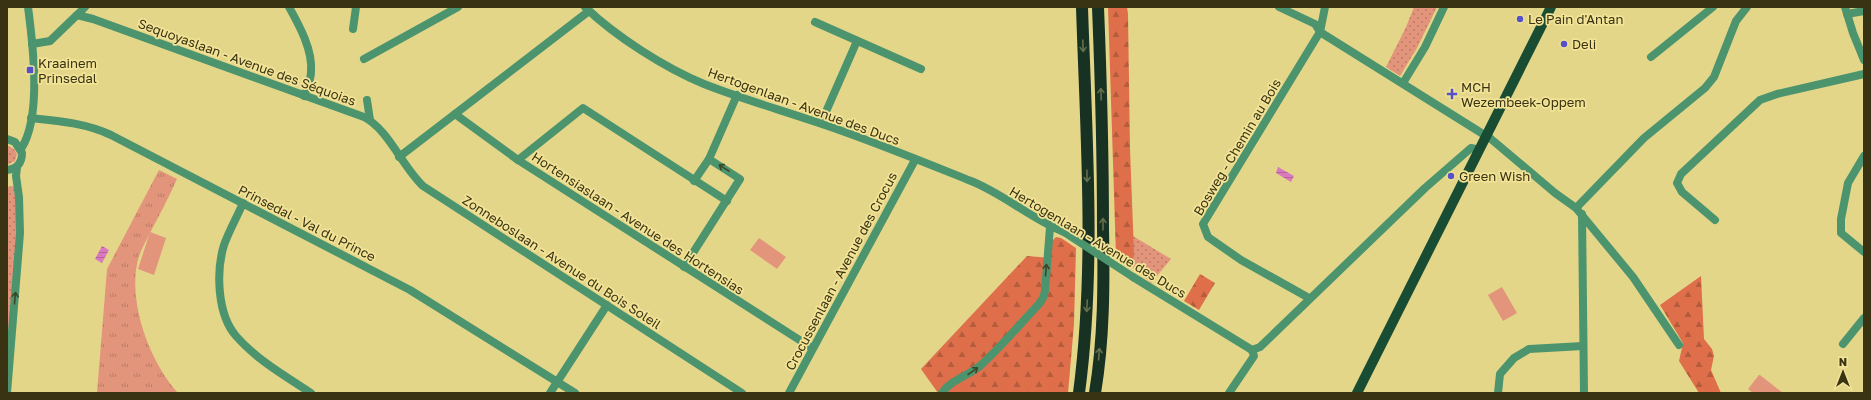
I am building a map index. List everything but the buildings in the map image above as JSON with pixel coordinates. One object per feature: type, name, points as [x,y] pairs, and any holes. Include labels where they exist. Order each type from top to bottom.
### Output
[{"type":"highway","points":[[1079,393],[1086,325],[1089,259],[1082,7]]},
{"type":"highway","points":[[1095,393],[1102,310],[1103,272],[1103,129],[1098,7]]},
{"type":"main road","points":[[1357,393],[1551,7]]},
{"type":"street","points":[[8,393],[20,233],[19,197],[16,176],[17,166],[21,160],[21,149],[30,131],[34,96],[32,44],[28,7]]},
{"type":"street","points":[[32,44],[50,41],[86,7]]},
{"type":"street","points":[[288,7],[305,40],[310,60],[311,72],[304,96]]},
{"type":"street","points":[[353,29],[356,7]]},
{"type":"street","points":[[364,59],[458,7]]},
{"type":"street","points":[[1279,7],[1315,24],[1320,32],[1486,136],[1579,211],[1633,277],[1679,345]]},
{"type":"street","name":"Bosweg - Chemin au Bois","points":[[1309,298],[1241,260],[1208,237],[1203,224],[1320,32],[1325,7]]},
{"type":"street","points":[[1403,83],[1425,47],[1444,7]]},
{"type":"street","points":[[1651,57],[1713,7]]},
{"type":"street","points":[[1584,393],[1579,211],[1644,138],[1705,88],[1714,77],[1736,21],[1747,7]]},
{"type":"street","points":[[399,157],[587,9]]},
{"type":"street","name":"Hertogenlaan - Avenue des Ducs","points":[[587,9],[615,32],[667,65],[703,83],[821,123],[973,182],[1019,207],[1050,227],[1064,232],[1252,350]]},
{"type":"street","points":[[1864,10],[1846,11],[1852,34],[1864,60]]},
{"type":"street","name":"Sequoyaslaan - Avenue des Séquoias","points":[[77,15],[370,120],[383,134]]},
{"type":"street","points":[[815,22],[921,69]]},
{"type":"street","points":[[821,123],[857,40]]},
{"type":"street","points":[[1715,220],[1682,192],[1678,183],[1681,174],[1760,100],[1777,94],[1864,74]]},
{"type":"street","points":[[694,181],[709,159],[736,95]]},
{"type":"street","name":"Sequoyaslaan - Avenue des Séquoias","points":[[367,100],[370,120]]},
{"type":"street","points":[[518,160],[583,108],[727,201]]},
{"type":"street","name":"Hortensiaslaan - Avenue des Hortensias","points":[[455,114],[518,160],[812,348]]},
{"type":"street","points":[[9,139],[21,137],[25,134],[32,118]]},
{"type":"street","name":"Prinsedal - Val du Prince","points":[[32,118],[78,123],[93,127],[423,297],[575,393]]},
{"type":"street","name":"Zonneboslaan - Avenue du Bois Soleil","points":[[383,134],[415,178],[432,192],[742,393]]},
{"type":"street","points":[[9,139],[19,145],[21,149]]},
{"type":"street","points":[[1229,393],[1254,356],[1252,350],[1260,347],[1309,298],[1447,167],[1471,148],[1480,150]]},
{"type":"street","points":[[1864,156],[1848,183],[1841,219],[1841,233],[1864,252]]},
{"type":"street","points":[[684,267],[740,179],[709,159]]},
{"type":"street","name":"Crocussenlaan - Avenue des Crocus","points":[[789,393],[915,160]]},
{"type":"street","points":[[7,170],[17,166]]},
{"type":"street","points":[[243,203],[225,243],[221,261],[221,298],[228,320],[235,334],[255,354],[311,393]]},
{"type":"street","points":[[942,393],[950,384],[971,374],[983,364],[1043,298],[1045,290],[1050,227]]},
{"type":"street","points":[[550,393],[607,305]]},
{"type":"street","points":[[1843,344],[1864,318]]},
{"type":"street","points":[[1498,393],[1500,374],[1514,358],[1529,349],[1583,346]]},
{"type":"green space","points":[[1108,7],[1127,7],[1128,14],[1130,149],[1134,253],[1133,267],[1116,256]]},
{"type":"green space","points":[[1414,7],[1437,7],[1417,48],[1400,76],[1386,67],[1406,27]]},
{"type":"green space","points":[[7,145],[14,149],[17,154],[15,161],[7,165]]},
{"type":"green space","points":[[159,170],[177,179],[139,256],[136,273],[136,291],[138,310],[149,347],[167,380],[178,393],[97,393],[107,269]]},
{"type":"green space","points":[[7,187],[14,187],[18,213],[7,372]]},
{"type":"green space","points":[[150,232],[166,238],[154,275],[138,269]]},
{"type":"green space","points":[[1133,236],[1171,259],[1151,283],[1133,267]]},
{"type":"green space","points":[[1056,237],[1061,238],[1076,248],[1074,324],[1068,393],[938,393],[921,369],[1027,256],[1051,258],[1052,241]]},
{"type":"green space","points":[[759,238],[786,257],[777,269],[750,250]]},
{"type":"green space","points":[[1200,274],[1215,283],[1199,310],[1184,301]]},
{"type":"green space","points":[[1701,276],[1704,339],[1712,349],[1714,356],[1711,370],[1721,393],[1699,393],[1679,361],[1683,343],[1660,305]]},
{"type":"green space","points":[[1502,287],[1517,313],[1503,321],[1488,295]]},
{"type":"green space","points":[[1759,375],[1783,393],[1753,393],[1748,389]]},
{"type":"shaded area","points":[[1278,167],[1294,176],[1291,182],[1276,173]]},
{"type":"shaded area","points":[[102,246],[109,250],[102,263],[95,259]]},
{"type":"place","name":"Le Pain d'Antan","points":[[1520,19]]},
{"type":"place","name":"Deli","points":[[1564,44]]},
{"type":"place","name":"Kraainem Prinsedal","points":[[30,70]]},
{"type":"place","name":"MCH Wezembeek-Oppem","points":[[1452,94]]},
{"type":"place","name":"Green Wish","points":[[1451,176]]}]
